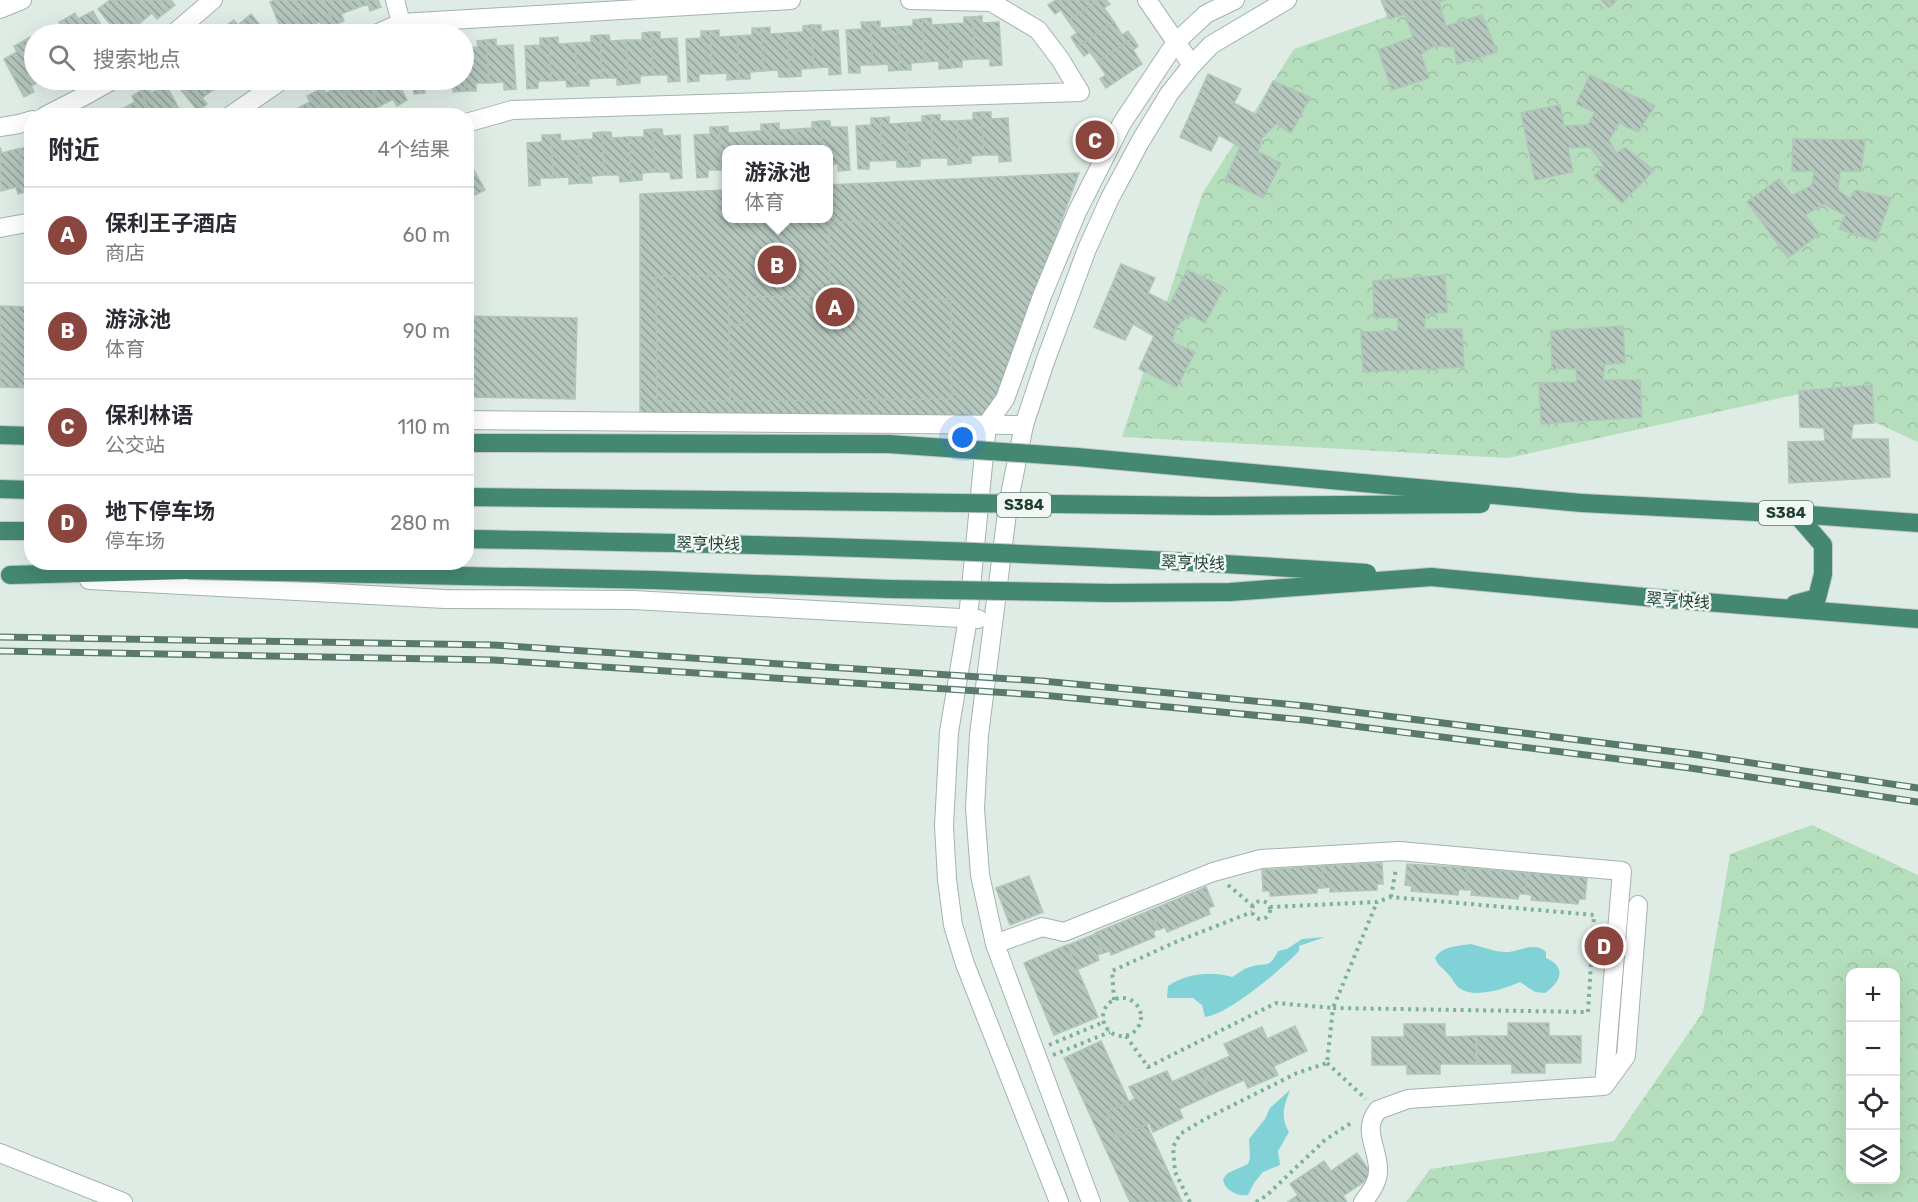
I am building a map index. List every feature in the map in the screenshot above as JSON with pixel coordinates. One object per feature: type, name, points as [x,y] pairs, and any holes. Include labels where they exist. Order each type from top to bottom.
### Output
[{"type":"highway","points":[[0,432],[24,435]]},
{"type":"highway","points":[[474,443],[889,444],[1077,457],[1582,503]]},
{"type":"highway","points":[[0,489],[24,490]]},
{"type":"highway","name":"S384","points":[[474,497],[1214,506],[1582,503],[1796,514],[1918,524]]},
{"type":"highway","points":[[1785,607],[1817,598],[1823,574],[1823,545],[1796,514]]},
{"type":"highway","points":[[0,531],[24,531]]},
{"type":"highway","name":"翠亨快线","points":[[474,539],[791,545],[1228,564],[1431,577],[1918,619]]},
{"type":"highway","points":[[5,574],[188,570],[631,579],[890,590],[1111,593],[1230,592],[1431,577]]},
{"type":"street","points":[[0,9],[22,0]]},
{"type":"street","points":[[185,24],[213,0]]},
{"type":"street","points":[[395,0],[401,23],[791,0]]},
{"type":"street","points":[[474,121],[512,110],[1080,92],[1060,59],[1038,30],[991,2],[910,0]]},
{"type":"street","points":[[1147,0],[1192,64]]},
{"type":"street","points":[[1059,1202],[965,964],[953,925],[947,879],[944,826],[950,732],[968,618],[987,424],[1005,399],[1042,296],[1077,212],[1122,123],[1176,42],[1206,14],[1235,0]]},
{"type":"street","points":[[1091,1202],[995,944],[980,875],[975,807],[979,735],[1008,505],[1024,425],[1087,249],[1110,198],[1151,123],[1192,64],[1211,45],[1287,0]]},
{"type":"street","points":[[61,108],[95,90]]},
{"type":"street","points":[[242,108],[268,90]]},
{"type":"street","points":[[0,127],[24,122]]},
{"type":"street","points":[[0,228],[24,224]]},
{"type":"street","points":[[474,420],[1024,425]]},
{"type":"street","points":[[0,432],[24,430]]},
{"type":"street","points":[[5,574],[249,590],[445,599],[633,600],[993,620]]},
{"type":"street","points":[[995,944],[1042,927],[1064,932],[1213,872],[1261,859],[1399,851],[1622,871],[1604,1086]]},
{"type":"street","points":[[1363,1202],[1376,1181],[1378,1169],[1369,1129],[1378,1110],[1408,1099],[1604,1086],[1626,1056],[1638,905]]},
{"type":"street","points":[[0,1154],[123,1202]]},
{"type":"path","points":[[1390,897],[1399,851]]},
{"type":"path","points":[[1213,872],[1253,906]]},
{"type":"path","points":[[1126,1036],[1148,1066],[1276,1003],[1333,1008],[1588,1012],[1594,915],[1390,897],[1377,902],[1269,907]]},
{"type":"path","points":[[1263,901],[1269,907],[1269,916],[1263,919],[1254,917],[1253,906],[1257,902],[1263,901]]},
{"type":"path","points":[[1327,1063],[1333,1008],[1377,902]]},
{"type":"path","points":[[1114,1000],[1112,971],[1178,941],[1252,912]]},
{"type":"path","points":[[1126,998],[1137,1005],[1141,1011],[1142,1017],[1137,1029],[1126,1036],[1110,1032],[1104,1022],[1106,1007],[1114,1000],[1126,998]]},
{"type":"path","points":[[1036,1056],[1104,1022]]},
{"type":"path","points":[[1036,1056],[1110,1032]]},
{"type":"path","points":[[1327,1063],[1378,1110]]},
{"type":"path","points":[[1190,1202],[1175,1172],[1173,1147],[1180,1134],[1297,1073],[1327,1063]]},
{"type":"path","points":[[1256,1202],[1266,1196],[1325,1140],[1351,1123],[1369,1129]]},
{"type":"green space","points":[[1434,0],[1918,0],[1918,442],[1808,392],[1508,458],[1122,437],[1202,194],[1294,49]]},
{"type":"green space","points":[[1812,825],[1918,875],[1918,1202],[1406,1202],[1430,1169],[1614,1141],[1703,1012],[1730,854]]},
{"type":"water","points":[[1325,937],[1299,946],[1299,951],[1268,979],[1240,1000],[1215,1014],[1205,1017],[1202,1005],[1193,998],[1167,998],[1168,986],[1183,978],[1208,974],[1232,977],[1255,965],[1269,963],[1278,951],[1287,949],[1302,939]]},
{"type":"water","points":[[1471,944],[1504,952],[1533,947],[1542,949],[1546,952],[1546,958],[1557,966],[1558,979],[1545,993],[1535,992],[1520,982],[1490,992],[1466,991],[1457,986],[1435,958],[1446,949]]},
{"type":"water","points":[[1290,1090],[1284,1111],[1289,1132],[1278,1151],[1280,1165],[1263,1172],[1248,1195],[1232,1192],[1223,1179],[1228,1173],[1248,1164],[1249,1139],[1265,1119],[1270,1108]]},
{"type":"building","points":[[110,0],[122,0],[140,23],[110,24],[98,9]]},
{"type":"building","points":[[122,0],[156,0],[166,12],[157,19],[152,13],[140,23]]},
{"type":"building","points":[[156,0],[171,0],[175,5],[166,12]]},
{"type":"building","points":[[296,0],[305,24],[279,24],[270,2]]},
{"type":"building","points":[[296,0],[324,0],[334,24],[321,24],[320,22],[305,24]]},
{"type":"building","points":[[324,0],[350,0],[354,9],[341,14],[344,21],[334,24]]},
{"type":"building","points":[[350,0],[378,0],[381,7],[370,11],[368,4],[354,9]]},
{"type":"building","points":[[1056,0],[1099,0],[1068,21],[1061,10],[1055,14],[1048,5]]},
{"type":"building","points":[[1099,0],[1106,0],[1110,4],[1104,8],[1114,22],[1077,47],[1071,37],[1077,33],[1068,21]]},
{"type":"building","points":[[1381,0],[1446,0],[1439,2],[1446,26],[1482,15],[1497,52],[1457,64],[1454,47],[1434,46],[1421,54],[1429,78],[1392,90],[1378,50],[1413,37],[1405,14],[1389,19]]},
{"type":"building","points":[[1601,0],[1617,0],[1609,8]]},
{"type":"building","points":[[93,11],[100,24],[70,24],[67,18],[75,13],[78,19]]},
{"type":"building","points":[[251,14],[259,24],[239,24]]},
{"type":"building","points":[[982,16],[982,23],[999,22],[1002,65],[990,66],[990,59],[975,59],[973,17]]},
{"type":"building","points":[[964,17],[973,17],[975,59],[962,60],[962,67],[951,68],[948,24],[964,23]]},
{"type":"building","points":[[67,18],[70,24],[60,24],[59,22]]},
{"type":"building","points":[[931,18],[932,25],[948,24],[951,68],[939,69],[939,61],[924,62],[922,19]]},
{"type":"building","points":[[922,19],[924,62],[911,63],[911,70],[900,70],[897,27],[913,26],[913,20]]},
{"type":"building","points":[[880,21],[880,28],[897,27],[900,70],[889,71],[888,64],[873,65],[870,22]]},
{"type":"building","points":[[861,22],[870,22],[873,65],[860,65],[860,73],[849,73],[846,30],[862,29]]},
{"type":"building","points":[[1114,22],[1122,35],[1128,31],[1133,38],[1097,62],[1090,52],[1084,56],[1077,47]]},
{"type":"building","points":[[811,25],[814,68],[801,69],[801,76],[790,77],[787,33],[803,32],[803,26]]},
{"type":"building","points":[[811,25],[821,25],[821,32],[838,30],[841,74],[829,75],[829,67],[814,68]]},
{"type":"building","points":[[770,27],[770,34],[787,33],[790,77],[779,77],[778,70],[763,71],[761,28]]},
{"type":"building","points":[[752,28],[761,28],[763,71],[750,72],[750,79],[739,79],[737,36],[752,35]]},
{"type":"building","points":[[719,30],[719,37],[737,36],[739,79],[727,80],[727,73],[712,74],[710,31]]},
{"type":"building","points":[[701,31],[710,31],[712,74],[699,74],[699,81],[688,82],[686,39],[701,38]]},
{"type":"building","points":[[651,32],[653,75],[640,76],[640,83],[629,84],[626,40],[642,40],[642,33]]},
{"type":"building","points":[[651,32],[660,32],[660,39],[677,38],[680,81],[668,82],[668,75],[653,75]]},
{"type":"building","points":[[600,35],[602,78],[589,79],[589,86],[578,86],[575,43],[591,42],[591,36]]},
{"type":"building","points":[[600,35],[609,35],[610,41],[626,40],[629,84],[617,85],[617,78],[602,78]]},
{"type":"building","points":[[558,37],[558,44],[575,43],[578,86],[567,87],[566,80],[551,81],[549,38]]},
{"type":"building","points":[[540,38],[549,38],[551,81],[538,81],[538,88],[527,89],[525,46],[540,45]]},
{"type":"building","points":[[1133,38],[1138,46],[1133,50],[1142,64],[1106,88],[1100,79],[1106,75],[1097,62]]},
{"type":"building","points":[[496,39],[496,46],[513,45],[516,89],[504,90],[504,82],[489,83],[486,40]]},
{"type":"building","points":[[486,40],[489,83],[476,83],[476,91],[465,91],[474,90],[474,47],[478,47],[477,41]]},
{"type":"building","points":[[22,42],[24,46],[24,90],[34,92],[24,97],[4,59],[17,52],[14,46]]},
{"type":"building","points":[[1208,74],[1241,89],[1234,103],[1256,115],[1273,81],[1310,97],[1291,133],[1276,124],[1262,138],[1258,152],[1281,163],[1263,198],[1225,180],[1240,147],[1219,135],[1211,151],[1180,137]]},
{"type":"building","points":[[1590,75],[1655,106],[1638,132],[1619,123],[1609,140],[1616,153],[1625,148],[1654,170],[1622,203],[1594,176],[1604,166],[1590,147],[1568,148],[1573,172],[1535,180],[1521,113],[1560,105],[1564,126],[1588,125],[1595,112],[1576,104]]},
{"type":"building","points":[[150,90],[151,93],[157,90],[169,90],[179,108],[149,108],[140,91]]},
{"type":"building","points":[[181,90],[213,90],[202,98],[207,104],[202,108],[196,108]]},
{"type":"building","points":[[324,90],[326,93],[332,90],[343,90],[353,108],[323,108],[315,92]]},
{"type":"building","points":[[343,90],[371,90],[380,106],[376,108],[353,108]]},
{"type":"building","points":[[371,90],[402,90],[407,100],[397,106],[393,99],[380,106]]},
{"type":"building","points":[[414,90],[425,90],[425,93],[414,94]]},
{"type":"building","points":[[140,91],[149,108],[124,108],[135,102],[132,96]]},
{"type":"building","points":[[315,92],[323,108],[298,108],[310,102],[307,96]]},
{"type":"building","points":[[981,112],[984,155],[971,156],[971,163],[960,164],[957,121],[973,120],[973,113]]},
{"type":"building","points":[[981,112],[991,112],[991,119],[1008,118],[1011,161],[999,162],[999,155],[984,155]]},
{"type":"building","points":[[931,115],[933,158],[920,159],[920,166],[909,167],[906,123],[922,122],[922,116]]},
{"type":"building","points":[[931,115],[940,115],[940,121],[957,121],[960,164],[948,165],[948,158],[933,158]]},
{"type":"building","points":[[889,117],[889,124],[906,123],[909,167],[897,167],[897,160],[882,161],[880,118]]},
{"type":"building","points":[[871,118],[880,118],[882,161],[869,161],[869,169],[858,169],[856,126],[871,125]]},
{"type":"building","points":[[821,121],[830,121],[830,127],[847,127],[850,170],[838,171],[838,164],[833,164],[833,145],[822,145]]},
{"type":"building","points":[[821,121],[822,145],[798,145],[797,129],[812,128],[812,122]]},
{"type":"building","points":[[779,123],[779,130],[797,129],[798,145],[771,145],[769,124]]},
{"type":"building","points":[[761,124],[769,124],[771,145],[747,145],[746,132],[761,131]]},
{"type":"building","points":[[728,126],[728,133],[746,132],[747,145],[722,145],[721,170],[719,127]]},
{"type":"building","points":[[710,127],[719,127],[721,170],[708,170],[708,177],[697,178],[694,135],[710,134]]},
{"type":"building","points":[[653,129],[655,172],[642,173],[642,180],[631,181],[629,137],[644,137],[644,130]]},
{"type":"building","points":[[653,129],[662,129],[663,136],[680,135],[682,178],[671,179],[670,172],[655,172]]},
{"type":"building","points":[[602,132],[604,175],[591,176],[592,183],[580,183],[578,140],[593,139],[593,133]]},
{"type":"building","points":[[602,132],[611,132],[612,138],[629,137],[631,181],[620,182],[619,175],[604,175]]},
{"type":"building","points":[[560,134],[561,141],[578,140],[580,183],[569,184],[569,177],[553,178],[551,135]]},
{"type":"building","points":[[542,135],[551,135],[553,178],[540,178],[540,185],[529,186],[527,143],[542,142]]},
{"type":"building","points":[[1793,139],[1865,140],[1861,171],[1840,171],[1838,190],[1850,199],[1855,190],[1891,198],[1876,241],[1839,229],[1845,215],[1824,204],[1805,215],[1819,234],[1788,258],[1747,202],[1779,179],[1792,196],[1812,185],[1814,171],[1792,171]]},
{"type":"building","points":[[0,147],[2,153],[18,149],[24,172],[24,192],[18,194],[16,187],[1,191]]},
{"type":"building","points":[[24,148],[24,172],[18,149]]},
{"type":"building","points":[[474,170],[485,190],[475,195],[474,193]]},
{"type":"building","points":[[1079,173],[986,425],[640,420],[640,194],[722,190],[722,223],[833,223],[833,185]]},
{"type":"building","points":[[900,221],[901,300],[951,299],[952,399],[730,401],[729,325],[745,325],[746,297],[830,296],[829,223]]},
{"type":"building","points":[[1121,264],[1155,278],[1148,293],[1170,304],[1187,270],[1224,287],[1205,323],[1190,314],[1176,327],[1172,342],[1195,352],[1177,387],[1139,369],[1154,336],[1133,324],[1125,340],[1094,327]]},
{"type":"building","points":[[1445,275],[1447,312],[1426,314],[1424,329],[1462,329],[1464,367],[1363,372],[1361,332],[1398,331],[1398,318],[1374,317],[1373,281]]},
{"type":"building","points":[[656,276],[728,276],[730,401],[657,401]]},
{"type":"building","points":[[0,306],[24,307],[24,388],[0,387]]},
{"type":"building","points":[[474,316],[577,318],[575,399],[474,397]]},
{"type":"building","points":[[1623,326],[1625,363],[1605,364],[1603,380],[1640,380],[1642,417],[1541,424],[1539,383],[1577,382],[1576,369],[1552,368],[1551,331]]},
{"type":"building","points":[[1872,385],[1874,423],[1853,424],[1851,439],[1888,439],[1890,477],[1789,483],[1788,442],[1825,441],[1824,428],[1800,427],[1799,391]]},
{"type":"building","points":[[1382,863],[1383,884],[1377,884],[1377,890],[1330,892],[1330,887],[1323,888],[1322,866]]},
{"type":"building","points":[[1407,864],[1467,868],[1465,890],[1459,889],[1458,895],[1411,891],[1412,886],[1405,885]]},
{"type":"building","points":[[1322,866],[1323,888],[1317,888],[1317,893],[1270,896],[1270,891],[1263,891],[1262,870]]},
{"type":"building","points":[[1467,868],[1527,873],[1525,894],[1519,894],[1518,899],[1471,895],[1472,890],[1465,890]]},
{"type":"building","points":[[1527,873],[1587,878],[1585,899],[1579,899],[1578,904],[1531,900],[1532,895],[1525,894]]},
{"type":"building","points":[[1029,876],[1043,912],[1010,925],[996,888]]},
{"type":"building","points":[[1206,887],[1214,906],[1208,908],[1210,914],[1167,932],[1165,927],[1159,930],[1151,910]]},
{"type":"building","points":[[1151,910],[1158,929],[1153,932],[1155,937],[1111,955],[1110,951],[1103,953],[1095,933]]},
{"type":"building","points":[[1095,934],[1103,953],[1097,955],[1099,960],[1056,979],[1054,974],[1048,977],[1039,957]]},
{"type":"building","points":[[1067,945],[1098,1017],[1054,1035],[1024,963]]},
{"type":"building","points":[[1508,1023],[1549,1023],[1549,1036],[1581,1036],[1581,1063],[1545,1063],[1545,1073],[1512,1073],[1512,1064],[1477,1064],[1477,1036],[1508,1036]]},
{"type":"building","points":[[1404,1024],[1445,1024],[1445,1037],[1476,1036],[1476,1064],[1440,1064],[1440,1074],[1407,1074],[1407,1065],[1372,1065],[1372,1037],[1404,1037]]},
{"type":"building","points":[[1295,1026],[1307,1051],[1274,1066],[1278,1075],[1248,1088],[1244,1080],[1212,1094],[1201,1069],[1230,1056],[1224,1044],[1262,1027],[1267,1039]]},
{"type":"building","points":[[1101,1041],[1129,1102],[1135,1099],[1182,1202],[1130,1202],[1064,1058]]},
{"type":"building","points":[[1201,1069],[1212,1094],[1179,1109],[1183,1118],[1153,1132],[1149,1123],[1118,1138],[1106,1112],[1135,1099],[1129,1087],[1167,1071],[1172,1082]]},
{"type":"building","points":[[1357,1153],[1373,1176],[1343,1196],[1347,1202],[1288,1202],[1298,1195],[1290,1184],[1324,1161],[1331,1171]]},
{"type":"railway","points":[[0,637],[493,645],[1042,681],[1306,706],[1692,754],[1918,788]]},
{"type":"railway","points":[[0,651],[493,660],[1041,695],[1305,720],[1690,768],[1918,802]]},
{"type":"place","name":"保利林语","points":[[1095,140]]},
{"type":"place","name":"游泳池","points":[[777,265]]},
{"type":"place","name":"保利王子酒店","points":[[835,307]]},
{"type":"place","name":"地下停车场","points":[[1604,946]]}]
